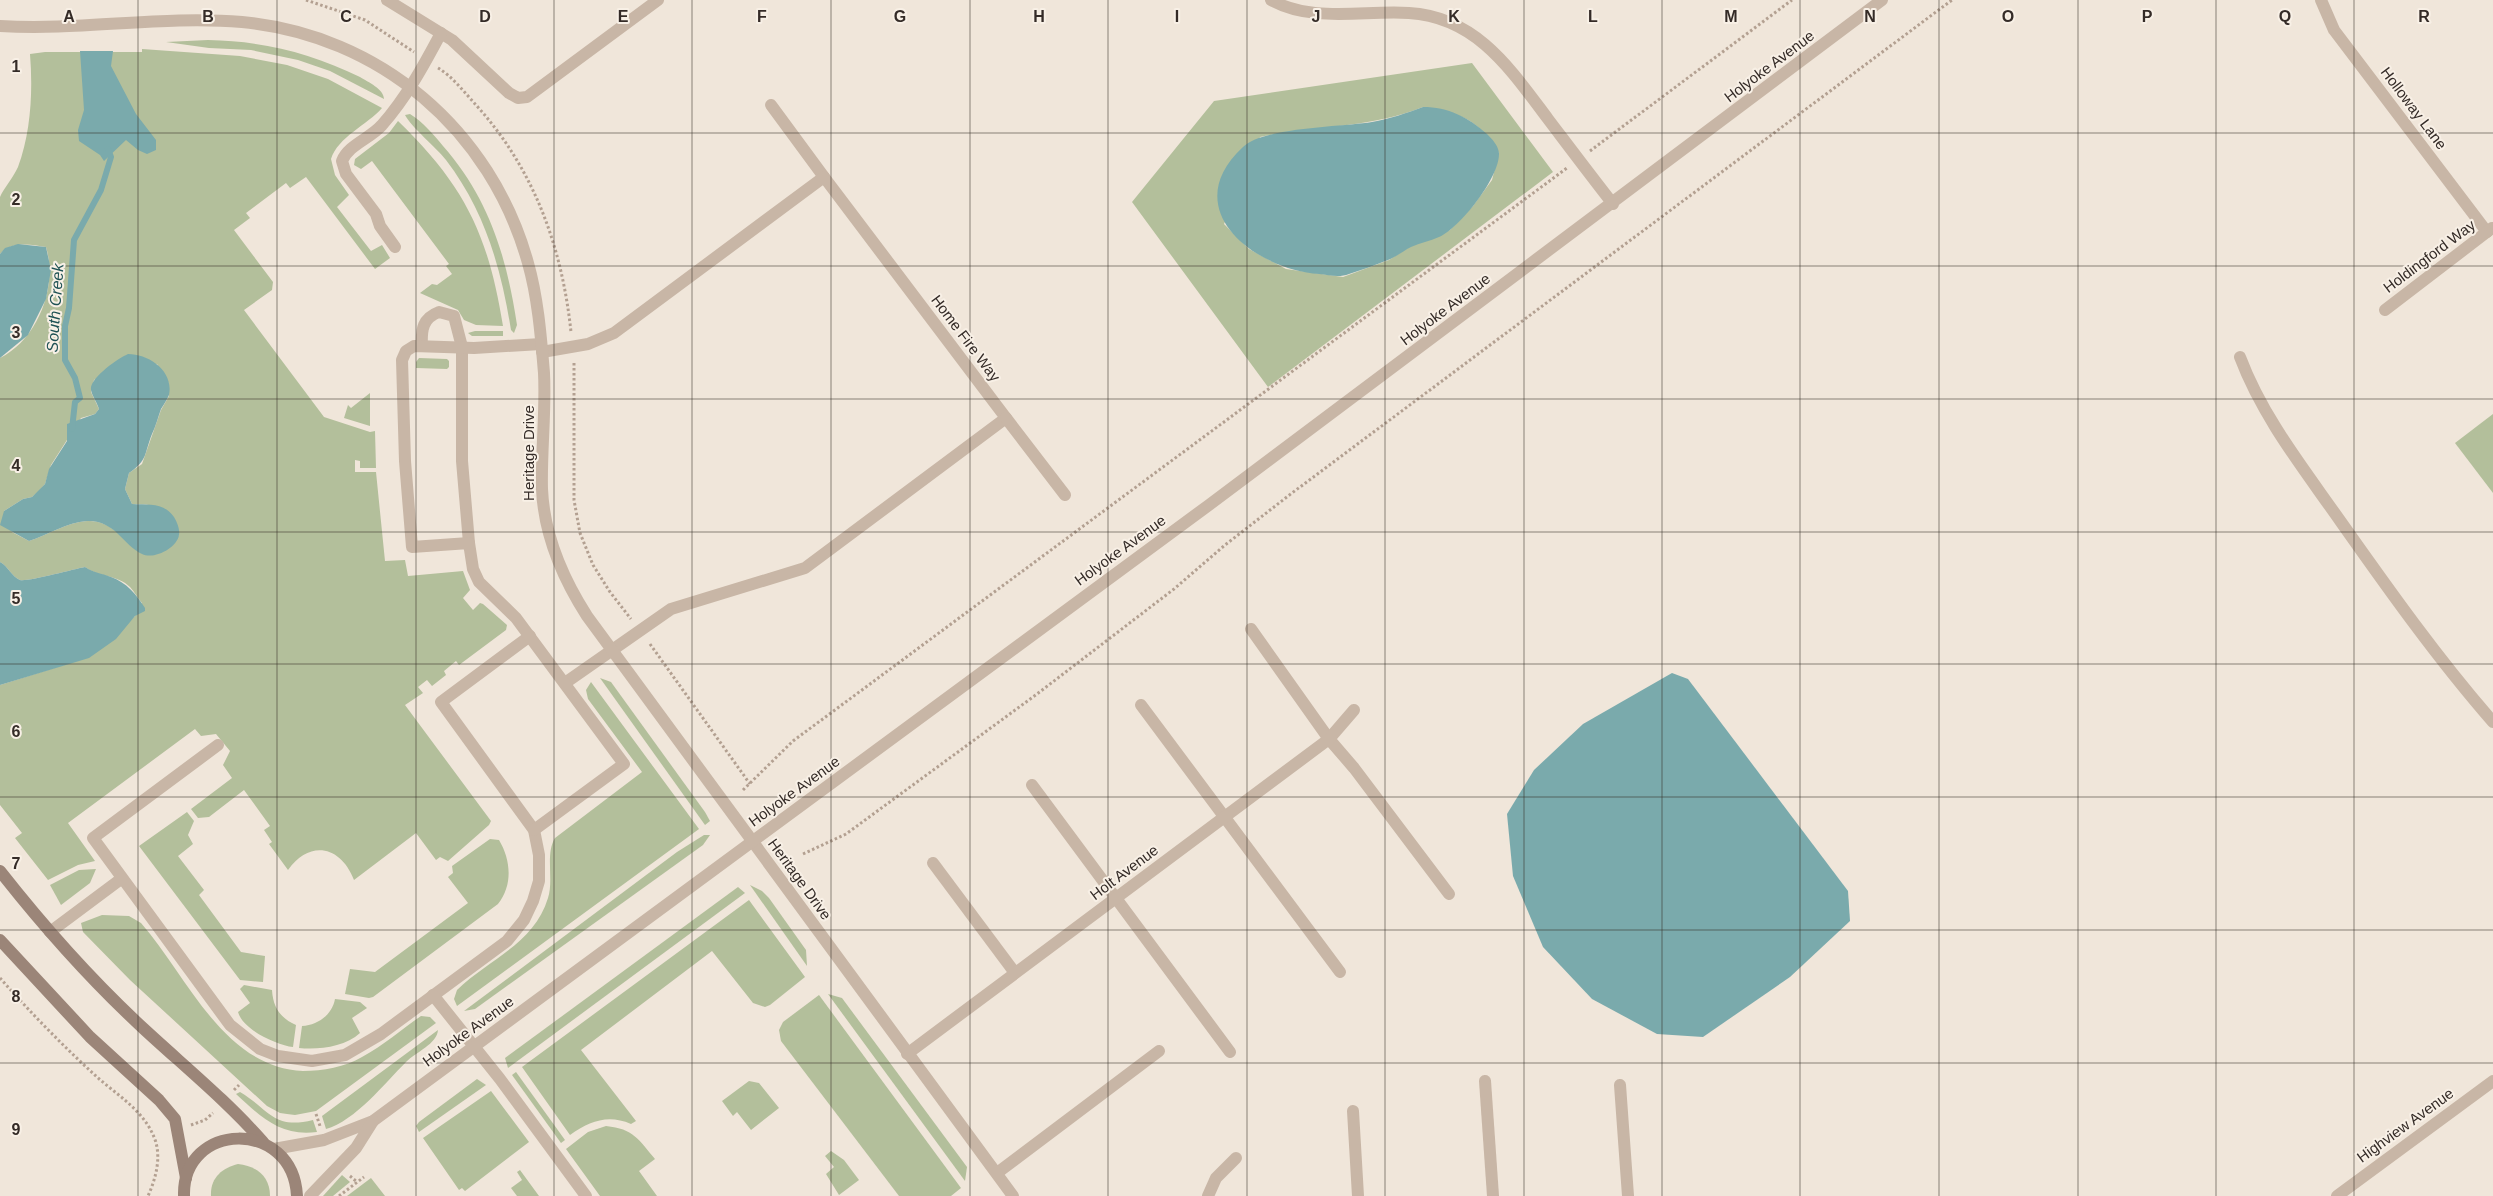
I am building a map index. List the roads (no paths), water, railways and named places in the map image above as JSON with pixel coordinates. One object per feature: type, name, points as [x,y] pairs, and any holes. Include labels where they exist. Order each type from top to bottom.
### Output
[{"type":"main road","points":[[0,871],[50,932],[115,1001],[282,1156],[294,1175],[297,1196]]},
{"type":"main road","points":[[0,940],[90,1037],[159,1100],[175,1119],[178,1129],[183,1190]]},
{"type":"main road","points":[[183,1190],[197,1157],[216,1143],[240,1138],[268,1145]]},
{"type":"street","points":[[388,0],[441,33],[464,50],[509,93],[518,98],[527,97],[658,0]]},
{"type":"street","points":[[1271,0],[1289,8],[1312,13],[1408,13],[1428,15],[1458,24],[1482,41],[1504,61],[1613,204]]},
{"type":"street","name":"Holyoke Avenue","points":[[268,1145],[324,1140],[373,1121],[1613,204],[1882,0]]},
{"type":"street","name":"Holloway Lane","points":[[2321,0],[2334,30],[2490,230]]},
{"type":"street","name":"Heritage Drive","points":[[0,26],[54,26],[190,20],[240,22],[296,32],[355,52],[410,87],[443,115],[461,135],[497,186],[520,237],[528,264],[542,348],[544,421],[542,489],[551,544],[576,599],[611,650],[1013,1196]]},
{"type":"street","points":[[395,247],[380,226],[376,214],[346,174],[342,161],[348,152],[382,126],[410,87],[441,33]]},
{"type":"street","name":"Home Fire Way","points":[[771,105],[1065,495]]},
{"type":"street","points":[[469,543],[412,547],[405,461],[402,360],[403,355],[409,348],[422,346],[542,348],[588,344],[614,333],[824,177]]},
{"type":"street","name":"Holdingford Way","points":[[2385,310],[2490,230]]},
{"type":"street","points":[[422,346],[421,332],[424,323],[433,314],[444,312],[454,316],[457,321],[462,347],[462,461],[469,543],[473,569],[479,582],[516,618],[624,764],[534,830]]},
{"type":"street","points":[[2240,357],[2265,411],[2301,465],[2417,627],[2463,688],[2493,722]]},
{"type":"street","points":[[565,683],[671,609],[805,568],[1006,418]]},
{"type":"street","points":[[1251,629],[1329,739],[1354,768],[1449,894]]},
{"type":"street","points":[[218,745],[94,838],[121,879],[230,1025],[260,1049],[278,1056],[312,1061],[345,1055],[381,1034],[508,941],[524,920],[534,901],[539,881],[539,856],[534,830],[441,702],[530,636]]},
{"type":"street","points":[[1141,705],[1340,972]]},
{"type":"street","name":"Holt Avenue","points":[[907,1054],[1329,739],[1354,710]]},
{"type":"street","points":[[1032,785],[1230,1052]]},
{"type":"street","points":[[933,863],[1015,974]]},
{"type":"street","points":[[50,932],[121,879]]},
{"type":"street","points":[[433,995],[475,1047],[586,1196]]},
{"type":"street","points":[[997,1173],[1159,1051]]},
{"type":"street","points":[[1485,1081],[1493,1196]]},
{"type":"street","name":"Highview Avenue","points":[[2337,1196],[2493,1081]]},
{"type":"street","points":[[1620,1085],[1628,1196]]},
{"type":"street","points":[[1353,1111],[1358,1196]]},
{"type":"street","name":"Holyoke Avenue","points":[[310,1196],[356,1148],[373,1121]]},
{"type":"street","points":[[1208,1196],[1216,1178],[1236,1158]]},
{"type":"water","points":[[83,0],[113,51],[111,66],[136,114],[156,140],[156,150],[147,154],[138,150],[126,140],[104,161],[100,155],[79,141],[78,130],[84,110],[80,51]]},
{"type":"water","points":[[1423,107],[1449,111],[1465,118],[1489,136],[1499,153],[1498,163],[1493,175],[1477,201],[1448,232],[1439,237],[1411,247],[1391,259],[1338,276],[1294,270],[1270,261],[1249,248],[1232,232],[1220,213],[1217,192],[1224,170],[1243,147],[1253,140],[1268,135],[1304,129],[1378,121]]},
{"type":"water","points":[[18,244],[46,247],[51,270],[46,299],[28,335],[0,358],[0,254],[5,248]]},
{"type":"water","points":[[128,354],[144,357],[152,361],[164,371],[170,386],[169,395],[161,409],[145,456],[129,473],[125,489],[132,504],[155,505],[170,512],[179,530],[177,540],[164,552],[147,555],[135,550],[105,524],[97,522],[87,521],[72,524],[29,541],[0,525],[4,511],[23,499],[32,497],[45,484],[49,469],[67,441],[67,424],[95,414],[99,409],[91,390],[95,380],[99,374]]},
{"type":"water","points":[[0,562],[20,580],[85,567],[116,579],[126,586],[138,598],[145,611],[135,616],[116,639],[89,658],[0,685]]},
{"type":"water","points":[[1672,673],[1688,679],[1848,891],[1850,921],[1790,977],[1703,1037],[1657,1034],[1592,999],[1543,947],[1513,876],[1507,814],[1534,770],[1583,724]]},
{"type":"waterway","name":"South Creek","points":[[72,429],[75,402],[80,398],[75,378],[65,360],[65,326],[69,308],[74,240],[101,190],[111,157],[108,149]]}]
